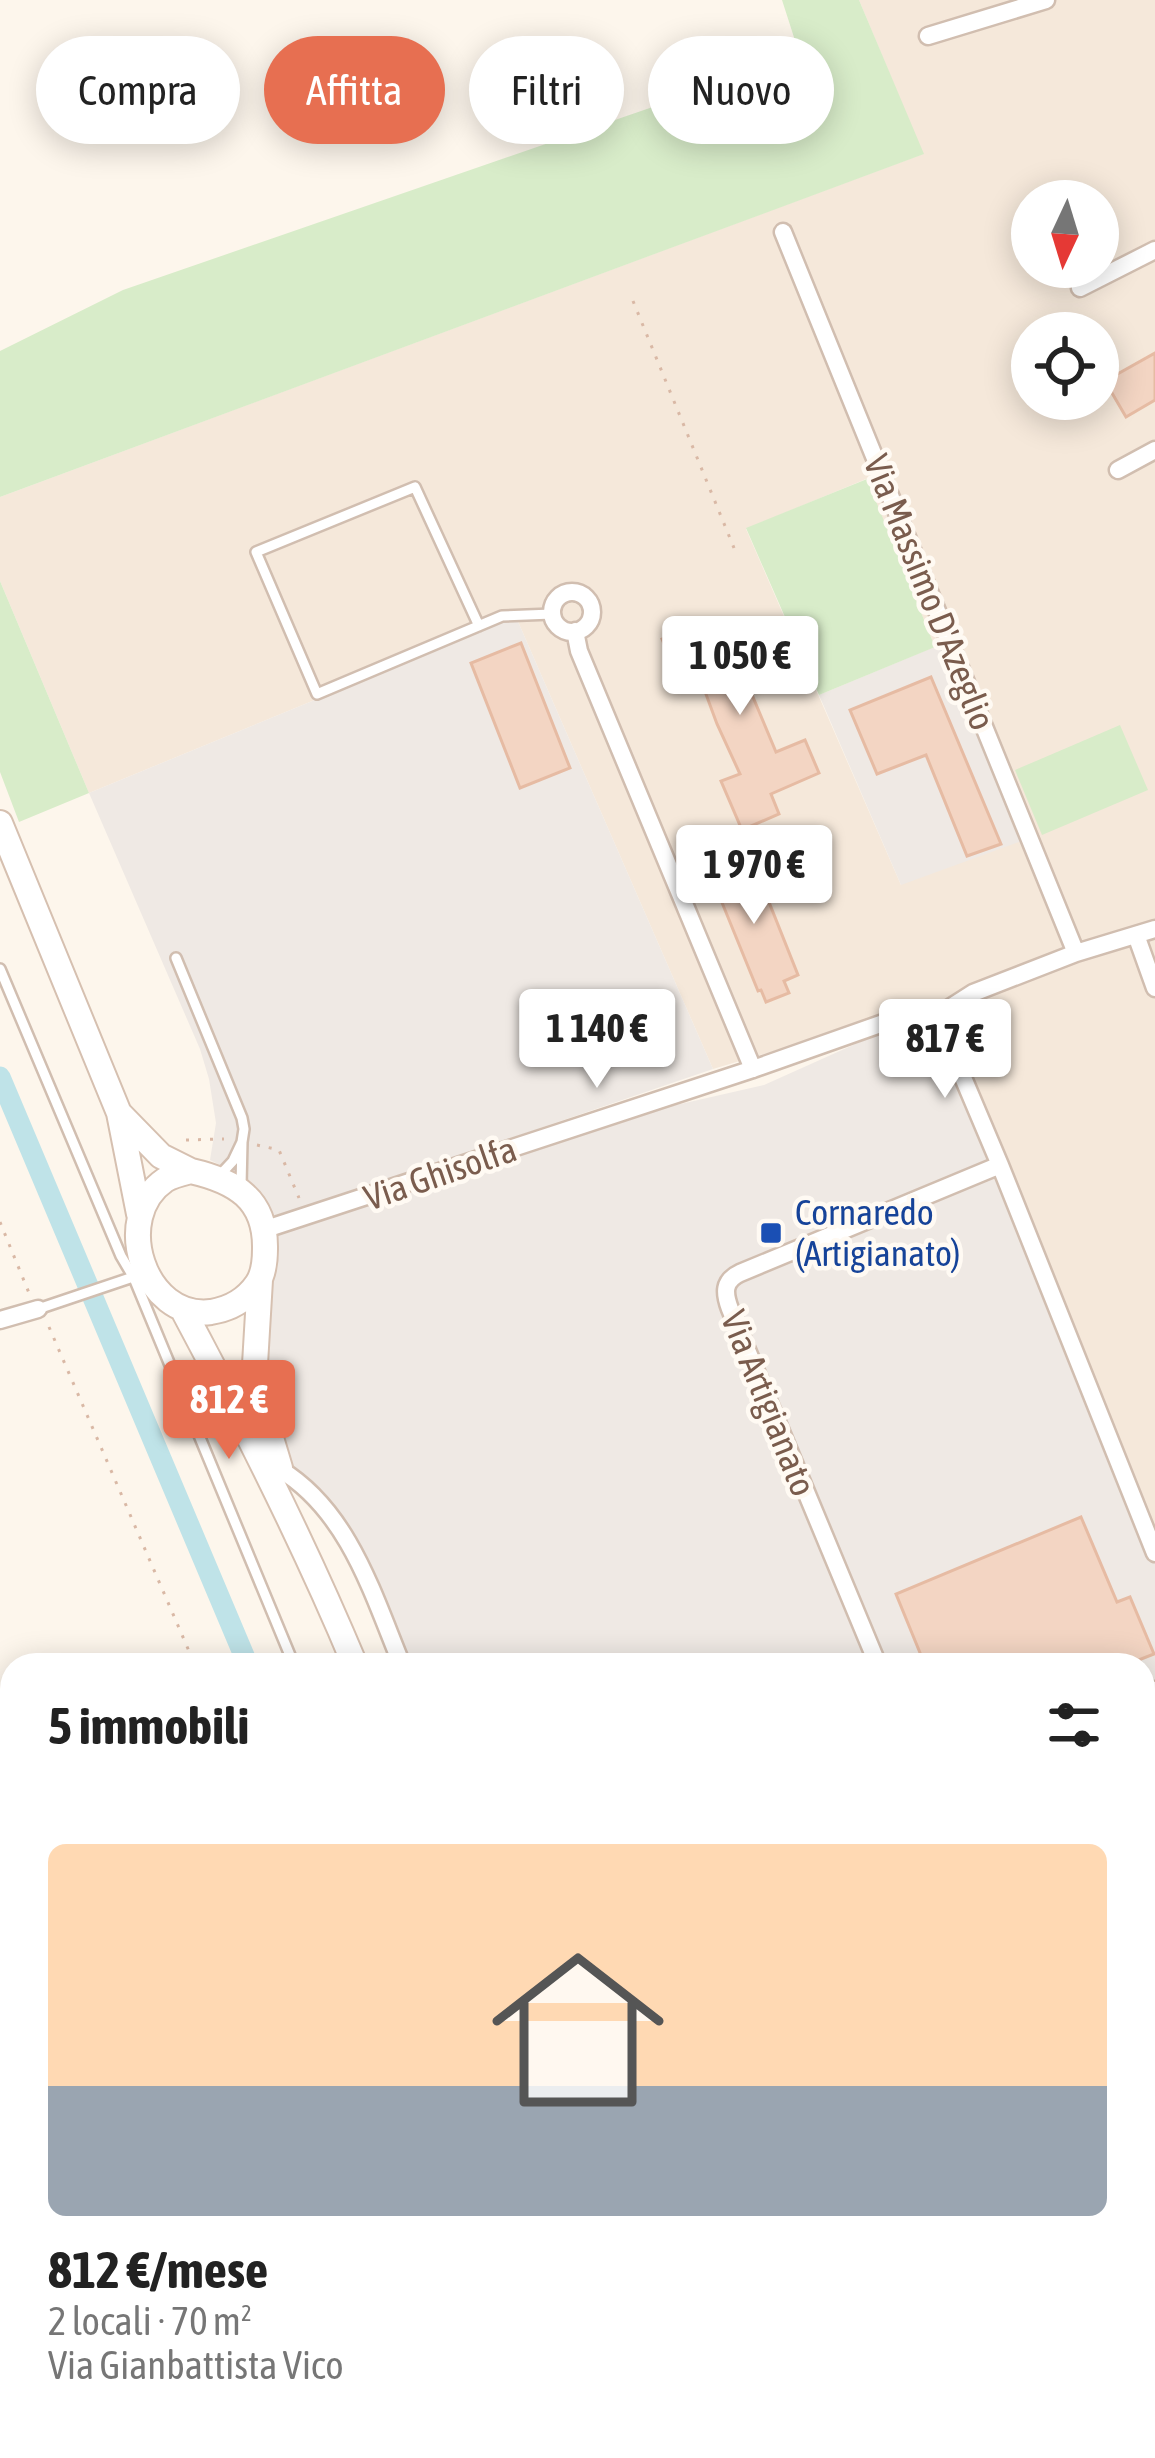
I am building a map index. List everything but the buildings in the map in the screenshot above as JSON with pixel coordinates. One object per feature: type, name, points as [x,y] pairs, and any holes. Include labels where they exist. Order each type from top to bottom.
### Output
[{"type":"main road","points":[[0,823],[119,1113],[139,1214],[140,1275],[183,1310],[204,1313],[241,1301],[260,1280]]},
{"type":"main road","points":[[119,1113],[160,1156],[191,1171],[225,1179],[248,1196],[266,1229],[254,1381],[323,1589]]},
{"type":"main road","points":[[139,1214],[151,1192],[168,1177],[191,1171]]},
{"type":"main road","points":[[183,1310],[248,1431],[350,1653]]},
{"type":"street","points":[[928,36],[1046,0]]},
{"type":"street","name":"Via Massimo D'Azeglio","points":[[783,232],[1076,953]]},
{"type":"street","points":[[1119,268],[1155,250]]},
{"type":"street","points":[[1118,470],[1155,450]]},
{"type":"street","points":[[577,593],[588,600],[592,613],[587,625],[575,632],[558,626],[552,614],[555,602],[564,594],[577,593]]},
{"type":"street","points":[[575,632],[753,1069]]},
{"type":"street","name":"Via Ghisolfa","points":[[266,1229],[906,1016],[937,1016],[973,993],[1155,929]]},
{"type":"street","points":[[1136,935],[1155,988]]},
{"type":"street","points":[[937,1016],[1155,1552]]},
{"type":"street","name":"Via Artigianato","points":[[873,1653],[730,1309],[726,1286],[740,1273],[1000,1165]]},
{"type":"street","points":[[0,1321],[38,1309]]},
{"type":"street","points":[[281,1470],[309,1493],[352,1544],[397,1653]]},
{"type":"lane","points":[[479,626],[415,488],[256,552],[317,694],[479,626],[502,616],[552,614]]},
{"type":"lane","points":[[176,958],[242,1118],[241,1191]]},
{"type":"lane","points":[[0,968],[122,1256],[140,1275],[289,1653]]},
{"type":"lane","points":[[218,1177],[242,1142]]},
{"type":"lane","points":[[38,1309],[140,1275]]},
{"type":"path","points":[[633,301],[734,548]]},
{"type":"path","points":[[0,1222],[57,1341],[190,1653]]},
{"type":"shaded area","points":[[859,0],[1155,0],[1155,924],[935,1012],[904,1012],[713,1069],[516,617],[89,793],[0,581],[0,497],[923,154]],"holes":[[[866,479],[935,647],[945,643],[901,885],[746,529]]]},
{"type":"shaded area","points":[[516,617],[713,1069],[272,1216],[257,1190],[210,1160],[216,1123],[200,1049],[89,793]]},
{"type":"shaded area","points":[[946,642],[1027,839],[901,885],[819,695]]},
{"type":"shaded area","points":[[1155,929],[1155,1533],[937,1016]]},
{"type":"shaded area","points":[[937,1016],[1155,1533],[1155,1653],[397,1653],[352,1544],[295,1479],[265,1425],[266,1229],[641,1113],[764,1085],[900,1024]]},
{"type":"green space","points":[[782,0],[859,0],[924,154],[0,497],[0,351],[123,290],[545,144],[624,144],[624,117],[648,109],[648,144],[834,144],[834,36],[794,36]]},
{"type":"green space","points":[[867,479],[935,647],[819,695],[746,528]]},
{"type":"green space","points":[[0,581],[89,793],[19,822],[0,772]]},
{"type":"green space","points":[[1120,725],[1148,790],[1042,835],[1015,770]]},
{"type":"waterway","points":[[0,1077],[243,1653]]},
{"type":"place","name":"Cornaredo (Artigianato)","points":[[771,1233]]}]
